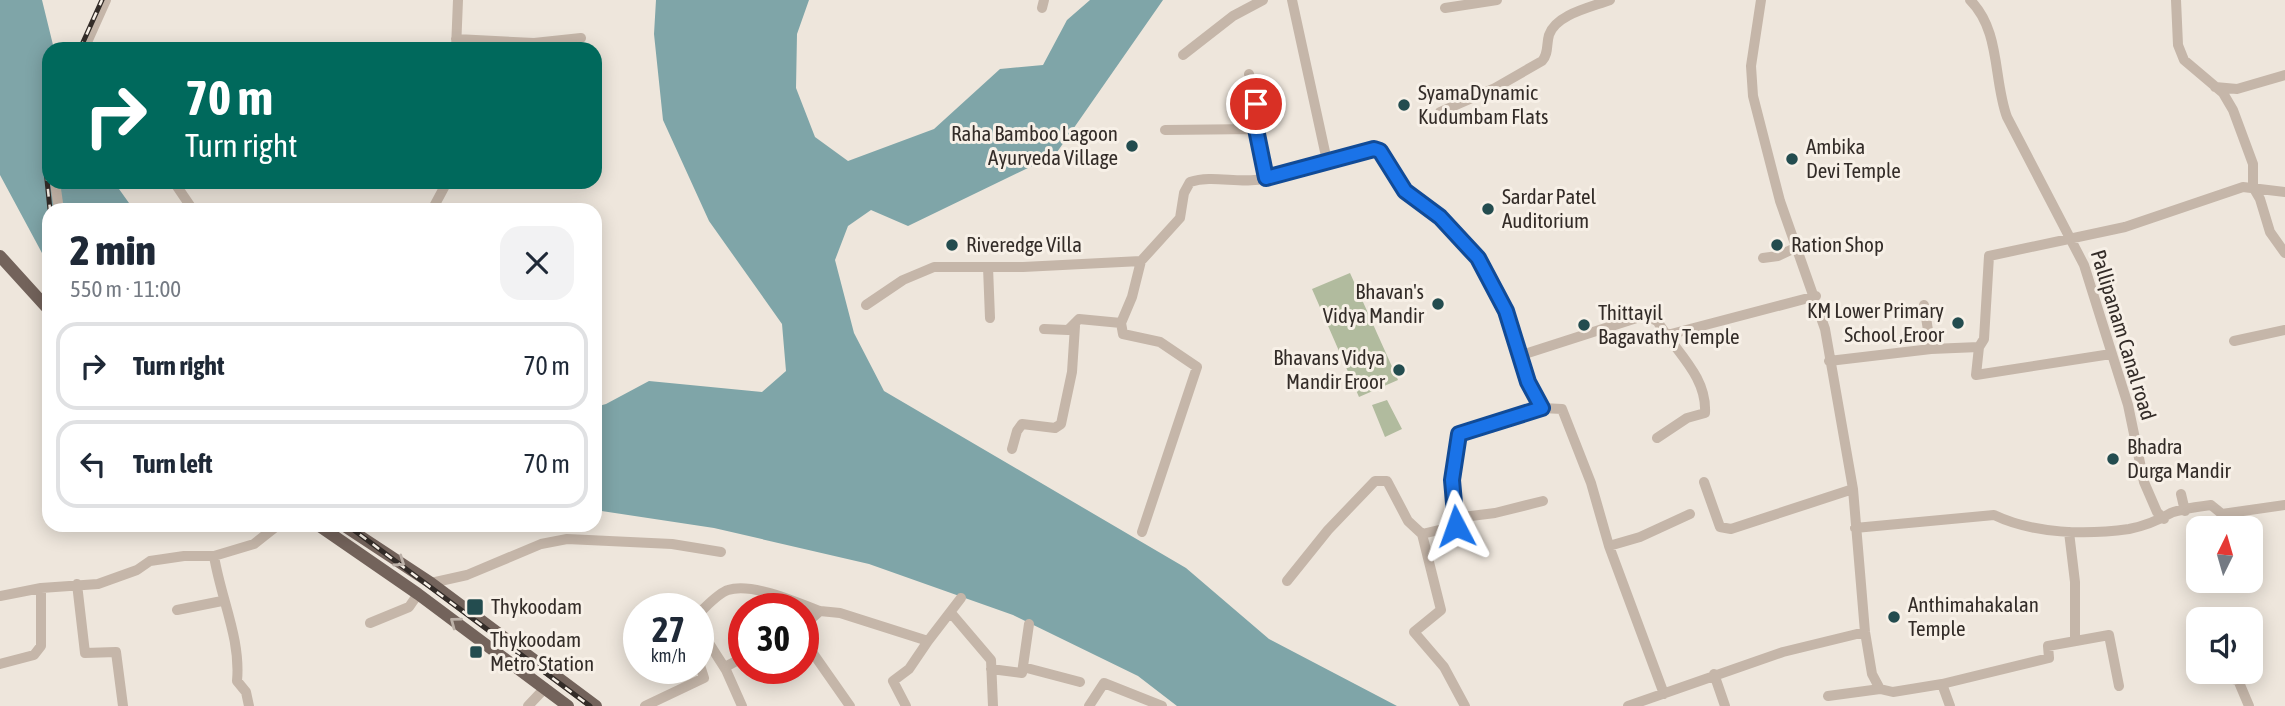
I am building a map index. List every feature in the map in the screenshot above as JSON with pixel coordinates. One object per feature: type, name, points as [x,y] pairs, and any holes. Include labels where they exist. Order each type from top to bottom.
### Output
[{"type":"main road","points":[[0,256],[42,302]]},
{"type":"main road","points":[[328,532],[418,594],[568,706]]},
{"type":"main road","points":[[354,532],[431,583],[596,706]]},
{"type":"street","points":[[87,42],[106,0]]},
{"type":"street","points":[[456,42],[458,0]]},
{"type":"street","points":[[1183,55],[1233,16],[1263,0]]},
{"type":"street","points":[[1292,0],[1327,161]]},
{"type":"street","points":[[1446,8],[1497,0]]},
{"type":"street","points":[[1440,112],[1495,88],[1542,61],[1547,56],[1548,37],[1560,20],[1611,0]]},
{"type":"street","points":[[1761,0],[1751,66],[1753,96],[1780,201],[1816,296],[1853,489],[1865,632],[1872,674],[1880,689]]},
{"type":"street","name":"Pallipanam Canal road","points":[[1970,0],[1979,9],[1990,37],[2000,80],[1999,94],[2007,117],[2084,265],[2128,405],[2144,482],[2157,512],[2164,519]]},
{"type":"street","points":[[2176,0],[2178,45],[2184,60],[2223,93],[2242,131],[2253,164],[2253,187],[2260,199],[2270,232],[2285,253]]},
{"type":"street","points":[[543,42],[580,38]]},
{"type":"street","points":[[1249,75],[1260,118],[1256,129],[1266,178]]},
{"type":"street","points":[[2215,87],[2236,89],[2285,75]]},
{"type":"street","points":[[1165,130],[1256,129]]},
{"type":"street","points":[[1142,532],[1197,367],[1160,342],[1123,334],[1121,323],[1137,282],[1141,261],[1180,218],[1184,193],[1190,182],[1250,182],[1374,149],[1380,151],[1405,191],[1440,217],[1478,258],[1506,311],[1522,355],[1528,382],[1542,408]]},
{"type":"street","points":[[2112,354],[1976,375],[1979,347],[1984,339],[1989,256],[2125,227],[2243,187],[2253,187],[2261,192],[2285,192]]},
{"type":"street","points":[[1763,258],[1779,256],[1797,247]]},
{"type":"street","points":[[866,305],[903,280],[934,267],[1141,261]]},
{"type":"street","points":[[988,267],[990,318]]},
{"type":"street","points":[[1666,334],[1816,296]]},
{"type":"street","points":[[1923,305],[1931,349]]},
{"type":"street","points":[[1522,355],[1646,315],[1657,321],[1695,372],[1706,400],[1705,413],[1687,418],[1657,438]]},
{"type":"street","points":[[1044,329],[1068,330],[1079,319],[1121,323]]},
{"type":"street","points":[[1012,449],[1017,430],[1022,424],[1055,428],[1061,424],[1072,372],[1074,326]]},
{"type":"street","points":[[2234,341],[2285,330]]},
{"type":"street","points":[[1829,361],[1931,349],[1979,347]]},
{"type":"street","points":[[1422,534],[1456,526],[1452,480],[1459,434],[1542,408],[1562,409],[1591,482],[1609,546],[1664,694]]},
{"type":"street","points":[[1287,581],[1328,530],[1375,481],[1387,481],[1408,521],[1422,534],[1441,610],[1414,632],[1444,667],[1465,706]]},
{"type":"street","points":[[1704,482],[1720,527],[1731,529],[1853,489]]},
{"type":"street","points":[[2181,494],[2185,511]]},
{"type":"street","points":[[1455,518],[1495,513],[1543,500]]},
{"type":"street","points":[[1855,528],[1994,515],[2013,524],[2068,532],[2129,528],[2164,519],[2169,513],[2211,505],[2222,514],[2285,505]]},
{"type":"street","points":[[1609,546],[1640,537],[1690,514]]},
{"type":"street","points":[[0,596],[41,588],[98,584],[137,570],[150,561],[184,556],[214,556],[254,544],[269,532]]},
{"type":"street","points":[[2068,532],[2075,582],[2076,641]]},
{"type":"street","points":[[431,583],[467,575],[541,544],[567,539],[660,543],[721,552]]},
{"type":"street","points":[[214,556],[222,601],[239,652],[237,681],[246,692],[250,706]]},
{"type":"street","points":[[77,584],[85,653],[116,652],[123,706]]},
{"type":"street","points":[[0,664],[34,655],[41,646],[41,588]]},
{"type":"street","points":[[714,600],[726,590],[732,589],[771,594],[820,611],[839,613],[928,641]]},
{"type":"street","points":[[370,623],[409,607],[418,594]]},
{"type":"street","points":[[906,706],[893,681],[909,669],[961,598]]},
{"type":"street","points":[[177,610],[222,601]]},
{"type":"street","points":[[951,613],[991,660],[993,706]]},
{"type":"street","points":[[991,670],[1022,673],[1029,624]]},
{"type":"street","points":[[1628,706],[1783,652],[1865,632]]},
{"type":"street","points":[[1828,696],[1880,689],[1893,692],[1942,684],[2049,658],[2048,646],[2109,635],[2119,686]]},
{"type":"street","points":[[714,652],[725,667],[742,706]]},
{"type":"street","points":[[819,662],[850,706]]},
{"type":"street","points":[[1023,667],[1080,682]]},
{"type":"street","points":[[1714,674],[1725,706]]},
{"type":"street","points":[[1089,706],[1104,683],[1162,706]]},
{"type":"street","points":[[645,706],[691,684]]},
{"type":"street","points":[[1942,684],[1950,706]]},
{"type":"street","points":[[2240,684],[2248,704]]},
{"type":"street","points":[[528,706],[545,688]]},
{"type":"green space","points":[[1350,273],[1398,380],[1359,397],[1312,289]]},
{"type":"green space","points":[[1387,400],[1402,429],[1385,437],[1372,405]]},
{"type":"water","points":[[0,0],[42,0],[52,42],[42,42],[42,189],[119,189],[129,203],[42,203],[42,253],[0,175]]},
{"type":"water","points":[[656,0],[809,0],[797,34],[796,88],[815,137],[848,161],[934,129],[1000,69],[1043,65],[1067,20],[1090,0],[1163,0],[1055,155],[908,226],[871,210],[848,226],[835,260],[854,333],[884,391],[1186,568],[1269,639],[1397,706],[1177,706],[1138,676],[1013,615],[869,564],[714,528],[602,511],[602,405],[649,381],[762,392],[786,371],[782,324],[709,221],[663,120],[654,34]]},
{"type":"railway","points":[[83,42],[102,0]]},
{"type":"railway","points":[[48,189],[49,203]]},
{"type":"railway","points":[[356,532],[590,706]]},
{"type":"place","name":"SyamaDynamic Kudumbam Flats","points":[[1404,105]]},
{"type":"place","name":"Raha Bamboo Lagoon Ayurveda Village","points":[[1132,146]]},
{"type":"place","name":"Ambika Devi Temple","points":[[1792,159]]},
{"type":"place","name":"Sardar Patel Auditorium","points":[[1488,209]]},
{"type":"place","name":"Riveredge Villa","points":[[952,245]]},
{"type":"place","name":"Ration Shop","points":[[1777,245]]},
{"type":"place","name":"Bhavan's Vidya Mandir","points":[[1438,304]]},
{"type":"place","name":"KM Lower Primary School ,Eroor","points":[[1958,323]]},
{"type":"place","name":"Thittayil Bagavathy Temple","points":[[1584,325]]},
{"type":"place","name":"Bhavans Vidya Mandir Eroor","points":[[1399,370]]},
{"type":"place","name":"Bhadra Durga Mandir","points":[[2113,459]]},
{"type":"place","name":"Thykoodam","points":[[475,607]]},
{"type":"place","name":"Anthimahakalan Temple","points":[[1894,617]]},
{"type":"place","name":"Thykoodam Metro Station","points":[[476,652]]},
{"type":"route","points":[[1256,104],[1260,118],[1256,129],[1266,178],[1374,149],[1380,151],[1405,191],[1440,217],[1478,258],[1506,311],[1519,345],[1528,382],[1542,408],[1505,422],[1459,434],[1452,480],[1456,526]]}]
